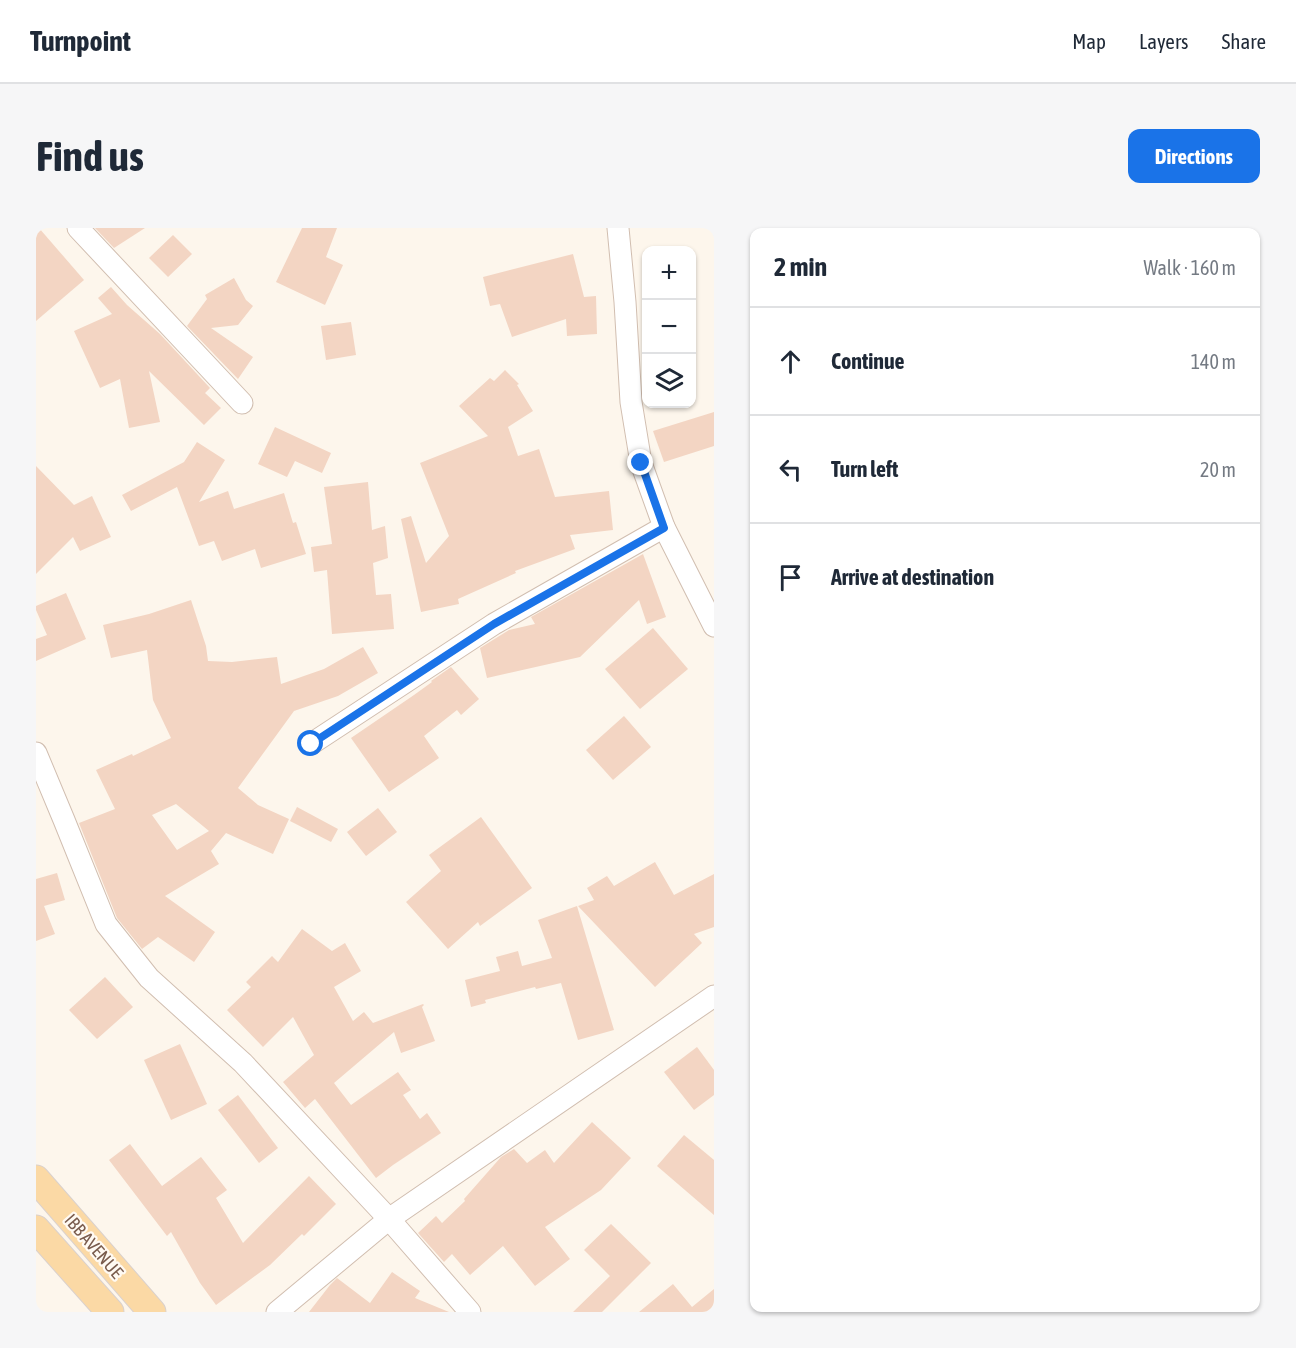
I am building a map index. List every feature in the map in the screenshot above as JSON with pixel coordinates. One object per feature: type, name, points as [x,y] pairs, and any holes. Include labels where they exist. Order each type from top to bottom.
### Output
[{"type":"main road","name":"IBB AVENUE","points":[[36,1179],[152,1312]]},
{"type":"main road","points":[[36,1229],[110,1312]]},
{"type":"street","points":[[78,228],[242,403]]},
{"type":"street","points":[[618,228],[633,412],[641,463],[664,528],[714,626]]},
{"type":"street","points":[[311,744],[494,624],[664,528]]},
{"type":"street","points":[[36,753],[106,924],[149,978],[243,1063],[389,1219],[470,1312]]},
{"type":"street","points":[[277,1312],[389,1219],[714,996]]},
{"type":"building","points":[[36,228],[39,228],[84,280],[36,321]]},
{"type":"building","points":[[95,228],[145,228],[114,248]]},
{"type":"building","points":[[302,228],[337,228],[326,257],[343,265],[325,305],[276,282]]},
{"type":"building","points":[[173,235],[192,254],[168,277],[149,258]]},
{"type":"building","points":[[573,254],[584,297],[596,296],[597,334],[567,336],[566,319],[512,337],[500,304],[490,306],[483,277]]},
{"type":"building","points":[[234,278],[246,300],[253,306],[238,325],[211,328],[253,357],[238,379],[187,326],[207,299],[205,295]]},
{"type":"building","points":[[111,287],[127,305],[160,334],[210,388],[205,393],[221,408],[204,425],[149,371],[160,422],[129,428],[120,379],[100,388],[74,331],[112,314],[98,298]]},
{"type":"building","points":[[351,322],[356,355],[326,360],[321,326]]},
{"type":"building","points":[[505,370],[519,384],[517,385],[533,411],[508,427],[518,456],[539,449],[555,497],[609,491],[613,530],[570,535],[575,549],[515,571],[516,573],[458,599],[459,604],[421,612],[401,519],[411,516],[426,563],[449,536],[420,463],[488,436],[459,406],[490,378],[494,381]]},
{"type":"building","points":[[714,412],[714,446],[664,462],[653,431]]},
{"type":"building","points":[[275,427],[331,453],[322,473],[295,461],[287,477],[258,464]]},
{"type":"building","points":[[197,442],[225,460],[199,502],[228,491],[234,509],[284,493],[306,554],[261,568],[255,549],[222,561],[214,541],[199,546],[177,487],[131,511],[122,495],[184,462]]},
{"type":"building","points":[[36,466],[74,505],[92,496],[111,537],[80,551],[73,537],[36,574]]},
{"type":"building","points":[[368,482],[372,530],[385,526],[388,558],[373,563],[376,595],[391,594],[394,629],[332,634],[327,570],[314,572],[311,547],[332,544],[324,487]]},
{"type":"building","points":[[643,554],[666,617],[647,624],[639,600],[580,657],[487,678],[480,648],[509,630],[535,624],[531,617]]},
{"type":"building","points":[[66,593],[86,639],[36,661],[36,639],[47,635],[36,606]]},
{"type":"building","points":[[191,600],[206,646],[208,661],[232,662],[277,657],[281,684],[324,669],[363,647],[378,673],[338,696],[294,711],[238,788],[258,805],[289,819],[273,854],[226,833],[211,851],[219,864],[165,896],[215,932],[194,962],[158,937],[142,949],[117,918],[79,823],[115,809],[96,770],[171,738],[153,700],[147,650],[111,658],[103,625],[149,614]],"holes":[[[176,804],[209,831],[177,850],[152,815]]]},
{"type":"building","points":[[653,628],[688,669],[640,709],[605,669]]},
{"type":"building","points":[[451,667],[479,699],[461,715],[457,710],[424,736],[439,758],[389,792],[351,738]]},
{"type":"building","points":[[624,716],[651,747],[613,780],[586,750]]},
{"type":"building","points":[[297,807],[338,829],[331,842],[290,821]]},
{"type":"building","points":[[378,808],[397,832],[366,856],[347,832]]},
{"type":"building","points":[[481,817],[532,888],[480,926],[478,922],[448,949],[406,902],[441,871],[429,855]]},
{"type":"building","points":[[655,862],[674,895],[714,874],[714,927],[694,934],[702,943],[655,987],[578,906],[594,900],[587,888],[607,876],[614,886]]},
{"type":"building","points":[[57,873],[65,900],[44,906],[55,934],[36,941],[36,879]]},
{"type":"building","points":[[577,906],[614,1030],[578,1040],[561,983],[485,1000],[486,1003],[471,1007],[465,980],[500,971],[496,957],[518,951],[522,966],[552,958],[538,920]]},
{"type":"building","points":[[302,929],[332,951],[345,943],[361,971],[334,987],[353,1021],[364,1012],[373,1023],[423,1004],[422,1007],[435,1041],[401,1053],[394,1032],[334,1083],[351,1105],[398,1072],[411,1090],[403,1095],[420,1119],[427,1113],[441,1133],[376,1178],[315,1099],[305,1108],[283,1082],[314,1055],[293,1017],[263,1047],[227,1010],[251,987],[246,982],[272,956],[278,962]]},
{"type":"building","points":[[105,977],[133,1007],[97,1039],[69,1010]]},
{"type":"building","points":[[180,1044],[207,1104],[171,1120],[144,1060]]},
{"type":"building","points":[[697,1047],[714,1070],[714,1095],[694,1110],[664,1072]]},
{"type":"building","points":[[238,1095],[278,1148],[259,1163],[218,1110]]},
{"type":"building","points":[[592,1122],[631,1158],[601,1190],[545,1227],[570,1259],[535,1286],[503,1246],[470,1275],[452,1254],[444,1262],[418,1233],[436,1216],[442,1223],[465,1201],[464,1199],[501,1157],[514,1149],[527,1163],[545,1150],[554,1163]]},
{"type":"building","points":[[684,1135],[714,1160],[714,1215],[657,1166]]},
{"type":"building","points":[[130,1144],[162,1186],[201,1157],[227,1190],[216,1198],[243,1243],[309,1176],[336,1204],[270,1265],[216,1305],[200,1283],[171,1232],[167,1236],[109,1160]]},
{"type":"building","points":[[611,1224],[651,1263],[602,1312],[573,1312],[610,1276],[584,1250]]},
{"type":"building","points":[[392,1272],[420,1291],[415,1298],[449,1312],[309,1312],[337,1278],[370,1303]]},
{"type":"building","points":[[673,1284],[692,1307],[714,1289],[714,1312],[639,1312]]},
{"type":"route","points":[[311,744],[494,624],[664,528],[641,463]]}]
